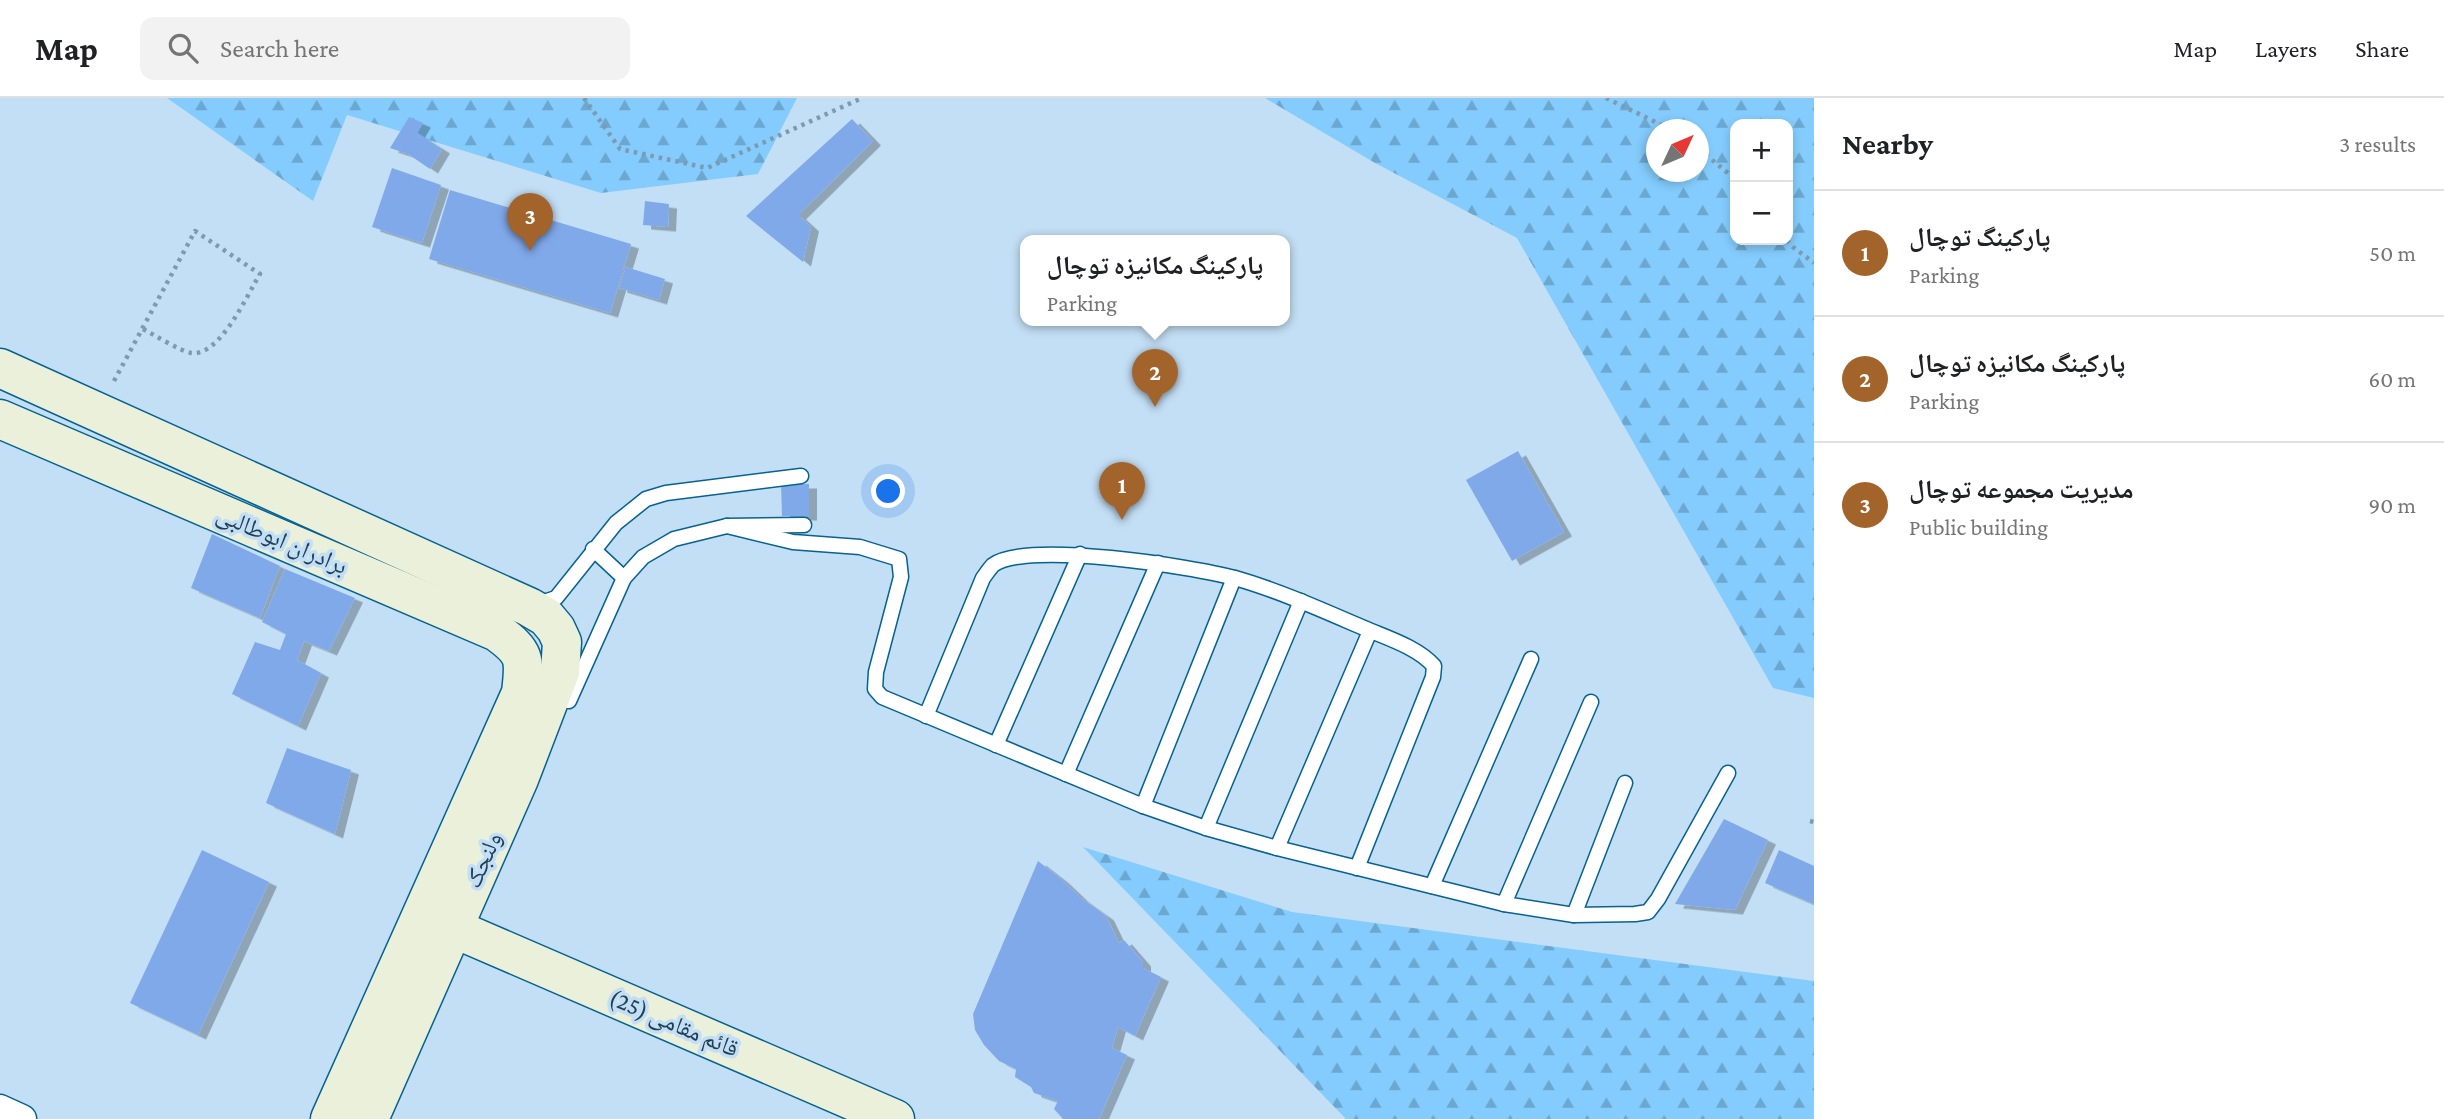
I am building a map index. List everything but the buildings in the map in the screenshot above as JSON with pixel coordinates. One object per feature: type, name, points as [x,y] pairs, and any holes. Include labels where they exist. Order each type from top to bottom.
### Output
[{"type":"main road","name":"برادران ابوطالبی","points":[[0,368],[529,607]]},
{"type":"main road","name":"برادران ابوطالبی","points":[[0,419],[497,632],[516,646],[524,667],[521,693]]},
{"type":"main road","name":"ولنجک","points":[[369,1119],[466,911],[560,672],[562,642],[556,629],[546,617],[529,607]]},
{"type":"main road","name":"ولنجک","points":[[330,1119],[521,693]]},
{"type":"main road","name":"قائم مقامی (25)","points":[[466,911],[895,1119]]},
{"type":"street","points":[[0,1109],[22,1119]]},
{"type":"lane","points":[[529,607],[556,598],[615,523],[646,499],[666,493],[801,476]]},
{"type":"lane","points":[[561,719],[624,578],[643,557],[674,539],[727,526],[804,524]]},
{"type":"lane","points":[[727,526],[793,542],[860,547],[899,559],[901,577],[876,672],[875,689],[882,697],[1143,806],[1206,828],[1357,868],[1504,904],[1574,915],[1648,912],[1658,899],[1728,773]]},
{"type":"lane","points":[[593,549],[624,578]]},
{"type":"lane","points":[[926,716],[983,578],[994,565],[1016,557],[1080,554],[1158,563],[1234,578],[1301,601],[1418,653],[1434,666],[1433,677],[1357,868]]},
{"type":"lane","points":[[996,745],[1080,554]]},
{"type":"lane","points":[[1066,774],[1158,563]]},
{"type":"lane","points":[[1143,806],[1234,578]]},
{"type":"lane","points":[[1206,828],[1301,601]]},
{"type":"lane","points":[[1277,848],[1370,631]]},
{"type":"lane","points":[[1432,886],[1531,659]]},
{"type":"lane","points":[[1504,904],[1591,702]]},
{"type":"lane","points":[[1574,915],[1625,783]]},
{"type":"path","points":[[584,98],[620,149],[707,168],[862,98]]},
{"type":"path","points":[[1606,98],[1649,119]]},
{"type":"path","points":[[1709,157],[1730,175]]},
{"type":"path","points":[[97,413],[141,328],[195,231],[260,274],[219,341],[206,351],[191,353],[141,328]]},
{"type":"path","points":[[1791,245],[1814,263]]},
{"type":"green space","points":[[167,98],[797,98],[758,174],[601,193],[347,115],[313,201]]},
{"type":"green space","points":[[1265,98],[1814,98],[1814,698],[1773,688],[1517,238],[1375,163]]},
{"type":"green space","points":[[1083,847],[1292,912],[1814,981],[1814,1119],[1346,1119]]},
{"type":"place","name":"مدیریت مجموعه توچال","points":[[530,251]]},
{"type":"place","name":"پارکینگ مکانیزه توچال","points":[[1155,407]]},
{"type":"place","name":"پارکینگ توچال","points":[[1122,520]]}]
